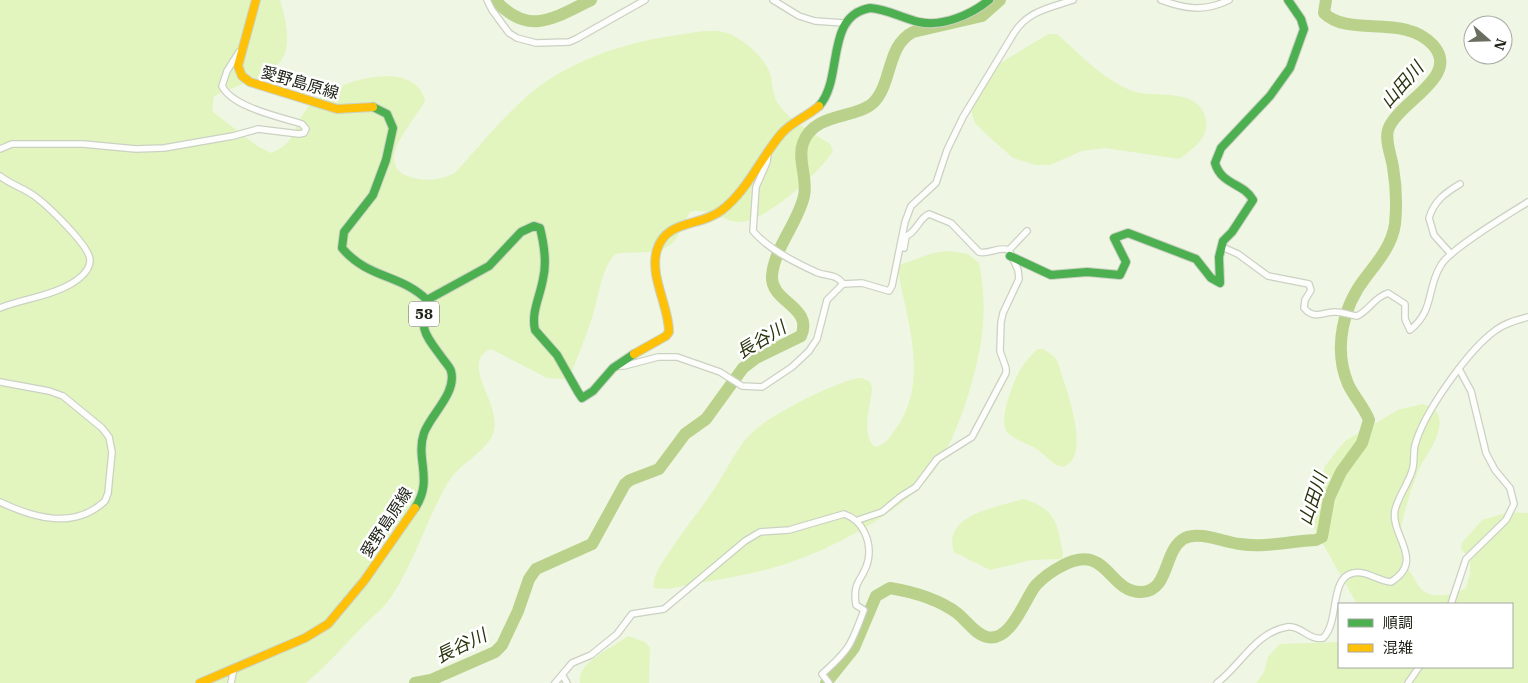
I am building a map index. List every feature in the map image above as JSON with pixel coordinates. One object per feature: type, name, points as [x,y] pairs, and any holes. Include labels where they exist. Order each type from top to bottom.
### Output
[{"type":"street","name":"愛野島原線","points":[[200,683],[213,680],[234,668],[305,638],[328,624],[364,581],[417,504],[426,483],[422,444],[424,433],[449,390],[452,381],[451,370],[426,336],[422,320],[427,300],[420,291],[358,267],[349,259],[342,248],[344,232],[373,195],[386,160],[394,128],[387,114],[372,107],[337,109],[250,82],[242,76],[238,66],[256,0]]},
{"type":"street","points":[[487,0],[509,33],[536,43],[576,39],[645,0]]},
{"type":"street","points":[[772,0],[799,16],[815,22],[844,24]]},
{"type":"street","points":[[427,300],[489,266],[521,232],[534,226],[540,228],[544,244],[544,276],[536,307],[534,327],[538,337],[557,354],[575,390],[582,398],[587,397],[606,374],[616,366],[666,336],[669,332],[655,255],[659,243],[667,232],[677,226],[709,218],[721,211],[753,176],[791,123],[814,109],[825,98],[844,24],[851,15],[870,8],[926,24],[969,14],[989,0]]},
{"type":"street","points":[[616,366],[624,366],[658,357],[678,357],[733,379],[749,388],[762,387],[792,367],[814,346],[827,300],[843,284],[862,283],[887,291],[892,286],[894,280],[905,222],[911,206],[936,183],[947,150],[963,117],[1021,22],[1042,10],[1073,0]]},
{"type":"street","points":[[1161,0],[1182,8],[1198,9],[1210,8],[1229,0]]},
{"type":"street","points":[[906,236],[910,234],[922,218],[929,214],[951,223],[978,252],[985,254],[1000,248],[1051,275],[1087,272],[1115,276],[1120,275],[1124,270],[1126,262],[1114,238],[1128,233],[1196,259],[1211,278],[1220,283],[1219,257],[1223,241],[1232,232],[1253,200],[1250,193],[1228,182],[1221,176],[1216,163],[1221,148],[1270,96],[1290,68],[1303,24],[1288,0]]},
{"type":"street","points":[[0,150],[12,144],[83,144],[136,149],[164,148],[258,129],[298,134],[304,133],[306,129],[302,124],[244,104],[225,92],[222,86],[227,70],[246,41]]},
{"type":"street","points":[[768,153],[756,186],[752,228],[754,233],[776,250],[815,272],[837,277],[843,284]]},
{"type":"street","points":[[0,176],[11,185],[31,194],[52,211],[80,242],[88,253],[90,261],[86,272],[68,286],[0,308]]},
{"type":"street","points":[[1451,254],[1434,235],[1429,218],[1438,200],[1445,193],[1460,184]]},
{"type":"street","points":[[1222,247],[1238,254],[1268,276],[1309,284],[1311,290],[1305,300],[1304,308],[1308,312],[1322,316],[1333,312],[1360,315],[1373,300],[1388,293],[1405,304],[1405,319],[1410,330],[1425,315],[1439,267],[1451,254],[1528,202]]},
{"type":"street","points":[[894,280],[897,275],[912,210],[911,206]]},
{"type":"street","points":[[1009,253],[1027,231]]},
{"type":"street","points":[[858,520],[882,512],[916,487],[937,459],[972,437],[1006,374],[1006,368],[1000,351],[1001,322],[1003,313],[1019,279],[1018,270],[1009,253]]},
{"type":"street","points":[[1217,683],[1227,676],[1257,644],[1279,629],[1298,628],[1312,638],[1323,638],[1333,623],[1338,589],[1346,576],[1353,572],[1368,574],[1391,582],[1403,572],[1407,560],[1406,548],[1395,520],[1396,507],[1413,468],[1415,445],[1424,422],[1459,370],[1484,340],[1497,329],[1528,317]]},
{"type":"street","points":[[1451,603],[1466,559],[1471,552],[1506,520],[1514,504],[1510,488],[1495,470],[1486,453],[1471,391],[1459,370]]},
{"type":"street","points":[[0,382],[49,391],[64,396],[102,428],[109,437],[112,459],[105,501],[92,511],[55,520],[21,512],[0,502]]},
{"type":"street","points":[[555,683],[572,663],[591,655],[617,634],[632,614],[664,609],[745,541],[760,532],[789,530],[844,514],[858,520],[865,534],[869,557],[854,592],[856,605],[864,610],[851,645],[845,654],[822,674],[827,681]]},
{"type":"street","points":[[231,683],[234,668]]},
{"type":"street","points":[[1408,683],[1418,668]]},
{"type":"street","points":[[562,676],[567,683]]},
{"type":"green space","points":[[0,0],[280,0],[286,24],[287,43],[283,57],[276,67],[265,75],[214,96],[212,111],[257,146],[271,153],[285,145],[293,135],[308,107],[328,93],[358,80],[393,77],[407,80],[419,88],[425,101],[399,142],[394,163],[399,171],[416,179],[433,180],[444,177],[455,173],[522,101],[546,81],[563,71],[600,54],[639,42],[708,31],[729,34],[741,40],[752,49],[762,59],[769,71],[774,95],[779,105],[796,122],[830,144],[833,151],[817,171],[790,195],[776,206],[749,221],[732,221],[702,211],[690,212],[677,237],[672,244],[665,248],[649,252],[615,254],[603,277],[591,321],[571,373],[564,379],[547,378],[491,349],[482,356],[479,365],[480,376],[494,414],[495,427],[491,438],[451,478],[435,507],[408,568],[388,601],[306,683],[0,683]]},
{"type":"green space","points":[[1048,34],[1057,34],[1100,72],[1119,85],[1140,93],[1175,96],[1195,102],[1202,109],[1206,120],[1205,132],[1202,138],[1179,159],[1105,148],[1082,151],[1050,165],[1036,165],[1013,158],[975,123],[971,110],[978,87],[994,67]]},
{"type":"green space","points":[[950,251],[968,254],[979,263],[984,311],[983,327],[978,357],[963,412],[946,450],[933,473],[926,481],[911,495],[874,522],[810,555],[745,575],[669,589],[654,588],[655,576],[661,564],[715,488],[739,449],[756,429],[777,415],[824,390],[862,378],[870,382],[872,388],[867,427],[868,435],[875,447],[888,440],[907,408],[912,389],[914,369],[910,327],[897,266],[933,253]]},
{"type":"green space","points":[[1037,349],[1043,349],[1056,360],[1075,423],[1076,450],[1072,460],[1062,467],[1056,465],[1039,451],[1015,438],[1007,432],[1005,427],[1005,411],[1014,383],[1022,367]]},
{"type":"green space","points":[[1422,404],[1435,410],[1440,421],[1435,442],[1419,469],[1413,486],[1406,508],[1400,539],[1403,557],[1422,590],[1440,596],[1466,588],[1470,573],[1470,559],[1461,549],[1462,543],[1482,520],[1509,512],[1528,513],[1528,683],[1256,683],[1264,672],[1268,657],[1280,644],[1338,642],[1338,668],[1513,668],[1513,603],[1356,603],[1315,530],[1313,515],[1325,466],[1345,441],[1398,410]]},
{"type":"green space","points":[[1023,499],[1045,509],[1054,520],[1063,551],[1062,559],[1032,560],[990,570],[954,552],[952,539],[956,529],[963,521],[986,510]]},
{"type":"green space","points":[[628,636],[645,642],[650,648],[649,683],[580,683],[580,675],[589,662]]},
{"type":"waterway","points":[[495,0],[507,11],[519,18],[531,21],[553,18],[591,0]]},
{"type":"waterway","name":"長谷川","points":[[415,683],[431,680],[495,652],[502,645],[518,611],[529,579],[536,569],[592,544],[625,484],[630,480],[659,469],[685,434],[706,419],[743,368],[756,358],[801,336],[802,318],[778,292],[773,285],[772,276],[777,255],[797,216],[804,196],[805,183],[801,149],[808,133],[826,121],[856,112],[873,103],[884,85],[894,55],[904,38],[913,32],[982,16],[1000,0]]},
{"type":"waterway","name":"山田川","points":[[826,683],[854,648],[876,596],[890,588],[934,600],[957,613],[979,633],[987,637],[996,637],[1010,627],[1038,583],[1047,575],[1076,560],[1088,560],[1098,563],[1121,585],[1130,590],[1142,592],[1151,590],[1157,585],[1178,543],[1191,536],[1205,536],[1249,545],[1316,540],[1322,537],[1329,498],[1341,472],[1362,443],[1369,420],[1348,384],[1341,356],[1341,342],[1346,314],[1351,301],[1384,252],[1391,239],[1395,224],[1395,181],[1387,134],[1394,120],[1403,109],[1434,79],[1439,68],[1440,57],[1433,45],[1421,35],[1407,30],[1392,27],[1362,26],[1335,20],[1324,13],[1326,0]]},
{"type":"traffic: fast","points":[[819,106],[831,80],[840,35],[846,23],[856,13],[870,8],[919,22],[937,23],[965,15],[989,0]]},
{"type":"traffic: fast","points":[[1010,256],[1051,275],[1087,272],[1120,275],[1126,262],[1114,238],[1128,233],[1196,259],[1211,278],[1220,283],[1219,257],[1223,241],[1232,232],[1253,200],[1244,190],[1222,176],[1215,163],[1221,148],[1270,96],[1290,68],[1304,29],[1301,19],[1288,0]]},
{"type":"traffic: fast","points":[[373,107],[387,114],[393,128],[386,160],[373,195],[344,232],[342,248],[363,266],[406,285],[427,300],[424,319],[425,332],[449,366],[452,379],[447,395],[424,433],[421,452],[423,488],[415,508]]},
{"type":"traffic: fast","points":[[427,300],[489,266],[521,232],[534,226],[540,228],[545,260],[543,279],[534,317],[535,330],[557,355],[582,398],[593,391],[613,368],[634,354]]},
{"type":"traffic: slow","points":[[256,0],[238,66],[242,76],[250,82],[337,109],[373,107]]},
{"type":"traffic: slow","points":[[634,354],[666,336],[669,332],[666,312],[657,281],[655,260],[662,240],[676,228],[704,219],[722,210],[747,183],[782,133],[819,106]]},
{"type":"traffic: slow","points":[[200,683],[305,638],[328,624],[364,581],[415,508]]}]
